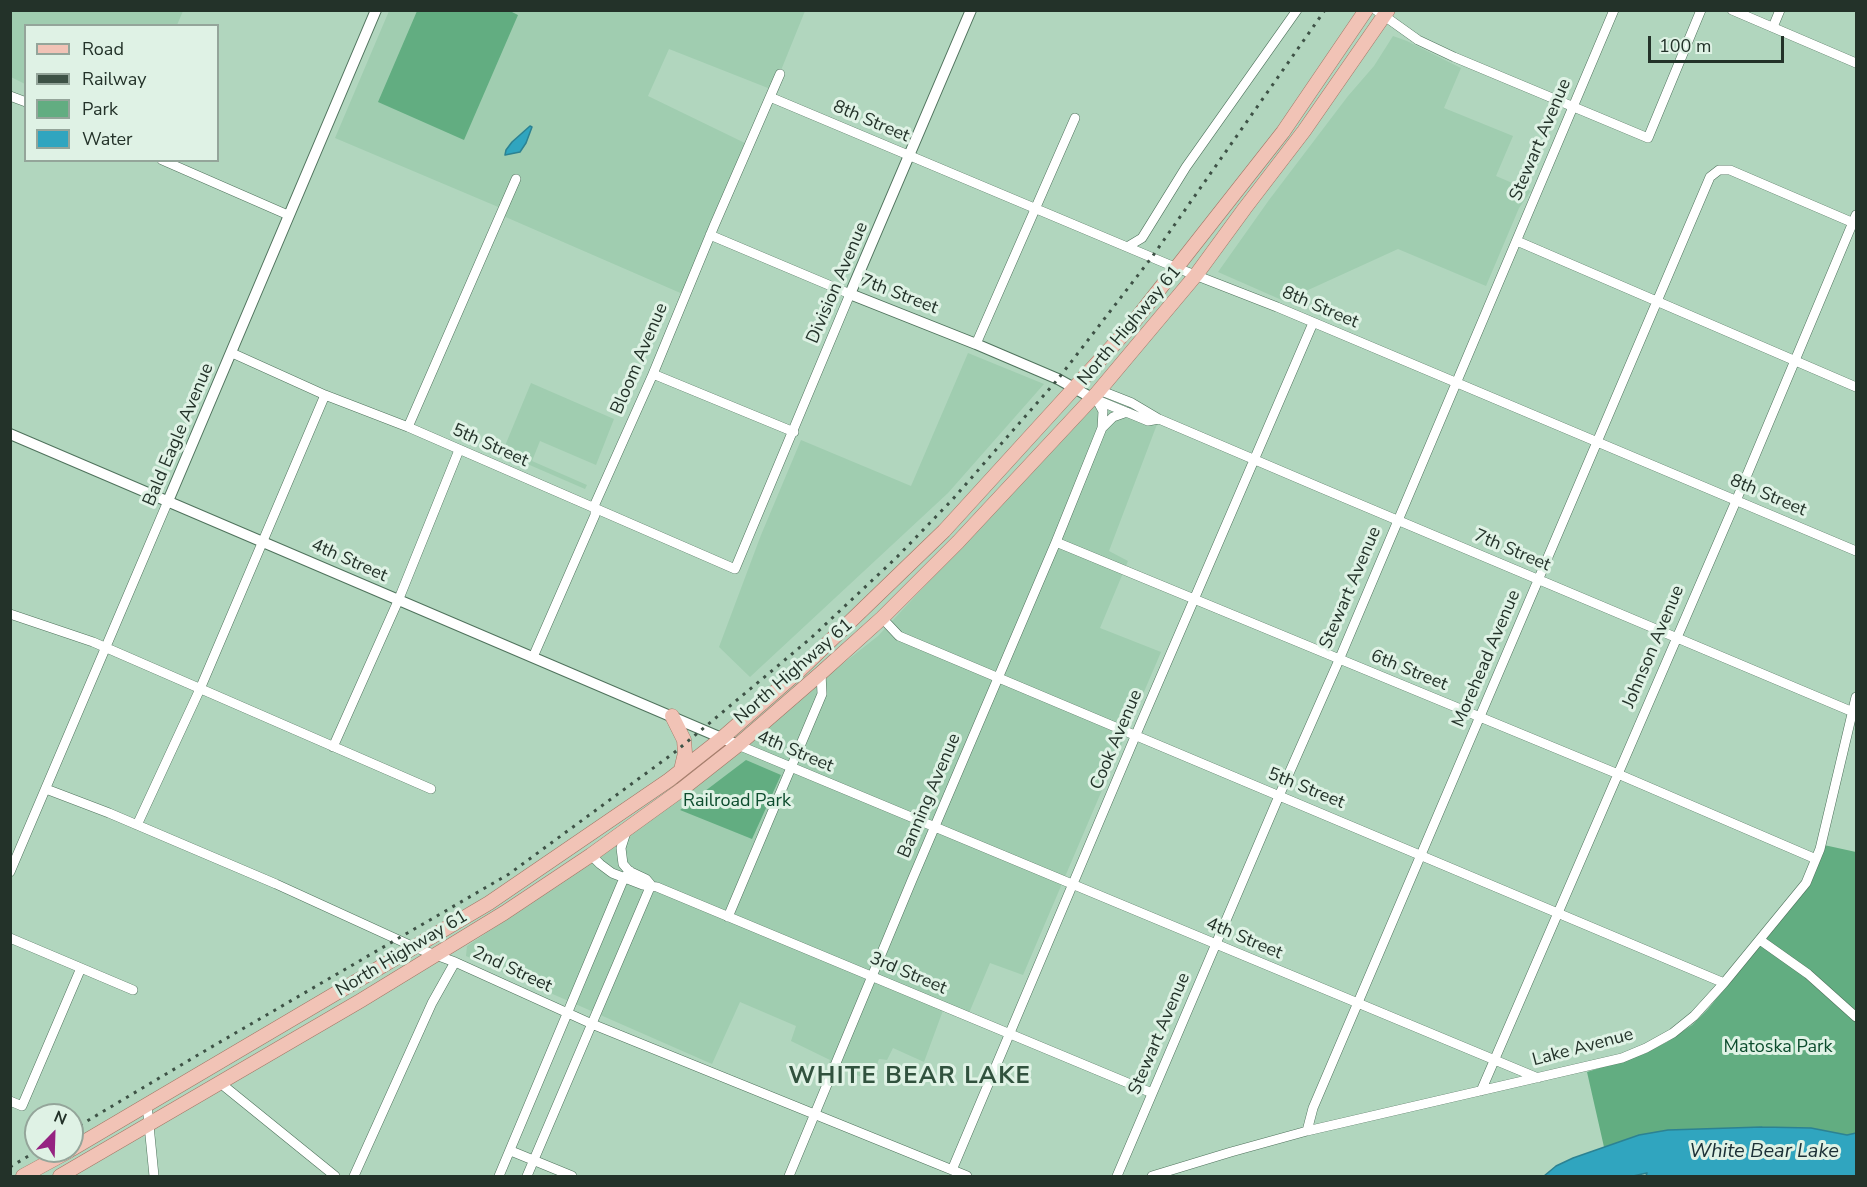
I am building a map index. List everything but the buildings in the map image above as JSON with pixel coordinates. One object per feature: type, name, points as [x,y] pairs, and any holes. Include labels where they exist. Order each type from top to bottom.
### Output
[{"type":"main road","name":"North Highway 61","points":[[84,1142],[489,903],[681,770],[721,739],[799,671],[944,531],[1129,328],[1283,132],[1366,10]]},
{"type":"main road","name":"North Highway 61","points":[[60,1176],[436,956],[591,855],[738,746],[821,674],[882,618],[958,542],[1096,396],[1197,275],[1304,131],[1383,12]]},
{"type":"main road","points":[[882,618],[878,611],[878,604],[883,591]]},
{"type":"main road","points":[[672,717],[684,740],[685,753],[681,770]]},
{"type":"main road","points":[[591,855],[599,828]]},
{"type":"main road","name":"North Highway 61","points":[[23,1176],[46,1163]]},
{"type":"street","name":"Bald Eagle Avenue","points":[[10,872],[14,856],[46,789],[376,10]]},
{"type":"street","name":"Division Avenue","points":[[735,569],[971,10]]},
{"type":"street","points":[[1128,247],[1142,238],[1186,167],[1297,10]]},
{"type":"street","name":"Stewart Avenue","points":[[1117,1176],[1339,660],[1614,10]]},
{"type":"street","points":[[1383,12],[1418,40],[1648,138],[1701,10]]},
{"type":"street","points":[[1732,10],[1857,63]]},
{"type":"street","points":[[1773,27],[1780,10]]},
{"type":"street","name":"Bloom Avenue","points":[[533,657],[595,515],[595,504],[653,374],[780,74]]},
{"type":"street","name":"8th Street","points":[[770,97],[1857,551]]},
{"type":"street","points":[[976,344],[1075,118]]},
{"type":"street","points":[[167,162],[288,215]]},
{"type":"street","name":"Morehead Avenue","points":[[1307,1131],[1313,1108],[1359,1005],[1421,854],[1710,177],[1719,170],[1730,171],[1855,221]]},
{"type":"street","points":[[408,427],[516,179]]},
{"type":"street","name":"Johnson Avenue","points":[[1481,1091],[1855,221]]},
{"type":"street","name":"7th Street","points":[[710,235],[976,344],[1148,421],[1159,419]]},
{"type":"street","points":[[1517,241],[1857,387]]},
{"type":"street","name":"Cook Avenue","points":[[952,1170],[1313,323]]},
{"type":"street","name":"5th Street","points":[[232,353],[325,395],[408,427],[735,569]]},
{"type":"street","points":[[653,374],[794,432]]},
{"type":"street","points":[[136,825],[200,689],[325,395]]},
{"type":"street","points":[[1096,396],[1103,411],[1102,428]]},
{"type":"street","name":"7th Street","points":[[1096,396],[1132,404],[1159,419],[1254,460],[1853,712]]},
{"type":"street","points":[[1102,428],[1113,417],[1127,412]]},
{"type":"street","name":"Banning Avenue","points":[[789,1176],[1102,428]]},
{"type":"street","name":"4th Street","points":[[10,434],[721,739],[1538,1078]]},
{"type":"street","points":[[333,747],[398,601],[459,450]]},
{"type":"street","name":"6th Street","points":[[1056,542],[1618,774],[1816,860]]},
{"type":"street","points":[[10,614],[93,642],[431,789]]},
{"type":"street","name":"5th Street","points":[[882,618],[899,636],[1724,983]]},
{"type":"street","points":[[728,917],[822,694],[821,674]]},
{"type":"street","name":"Lake Avenue","points":[[1152,1176],[1307,1131],[1622,1058],[1673,1033],[1694,1016],[1724,983],[1806,883],[1816,860],[1857,697]]},
{"type":"street","name":"2nd Street","points":[[46,789],[56,791],[276,884],[568,1014],[967,1176]]},
{"type":"street","points":[[499,1176],[627,875],[620,855],[627,828]]},
{"type":"street","name":"3rd Street","points":[[591,855],[600,864],[627,875],[643,885],[651,885],[1152,1093]]},
{"type":"street","points":[[527,1176],[651,885]]},
{"type":"street","points":[[10,938],[133,990]]},
{"type":"street","points":[[1760,940],[1814,978],[1857,1017]]},
{"type":"street","points":[[354,1176],[432,1003],[455,962]]},
{"type":"street","points":[[10,1101],[22,1106],[81,968]]},
{"type":"street","points":[[219,1082],[335,1176]]},
{"type":"street","points":[[147,1105],[154,1176]]},
{"type":"street","points":[[511,1151],[572,1176]]},
{"type":"shaded area","points":[[11,10],[183,11],[177,24],[24,24],[24,84],[11,77]]},
{"type":"shaded area","points":[[389,11],[805,11],[773,90],[669,49],[648,96],[749,145],[685,295],[501,215],[503,209],[335,138]]},
{"type":"shaded area","points":[[1393,36],[1461,68],[1444,108],[1513,136],[1496,176],[1531,191],[1519,208],[1486,286],[1398,249],[1284,301],[1218,272],[1269,200],[1348,96],[1374,66]]},
{"type":"shaded area","points":[[968,353],[1044,384],[948,493],[750,677],[719,647],[761,535],[801,440],[911,486]]},
{"type":"shaded area","points":[[531,383],[614,419],[596,465],[540,441],[532,461],[587,485],[585,489],[502,453]]},
{"type":"shaded area","points":[[1103,396],[1159,419],[1109,551],[1128,561],[1100,628],[1161,652],[1023,975],[990,963],[969,1013],[945,1005],[924,1062],[893,1048],[887,1060],[879,1059],[871,1081],[829,1063],[830,1060],[791,1041],[796,1026],[740,1002],[712,1064],[466,956],[467,946],[582,869],[878,636]]},
{"type":"green space","points":[[508,10],[518,15],[464,140],[378,102],[417,11]]},
{"type":"green space","name":"Railroad Park","points":[[746,760],[781,775],[752,839],[680,810]]},
{"type":"green space","name":"Matoska Park","points":[[1824,845],[1856,852],[1856,1133],[1847,1135],[1811,1128],[1762,1127],[1616,1143],[1604,1147],[1587,1072],[1644,1054],[1692,1025],[1708,1009],[1810,883]]},
{"type":"water","points":[[530,126],[532,127],[526,143],[520,152],[505,155],[512,142]]},
{"type":"water","name":"White Bear Lake","points":[[1811,1128],[1847,1135],[1856,1133],[1856,1176],[1646,1176],[1647,1173],[1633,1176],[1544,1176],[1556,1166],[1573,1158],[1639,1135],[1668,1130]]},
{"type":"railway","points":[[84,1123],[509,874],[675,752],[811,638],[897,557],[952,500],[1058,379],[1152,257],[1325,10]]},
{"type":"railway","points":[[10,1167],[24,1159]]},
{"type":"district","name":"WHITE BEAR LAKE","points":[[910,1077]]}]
